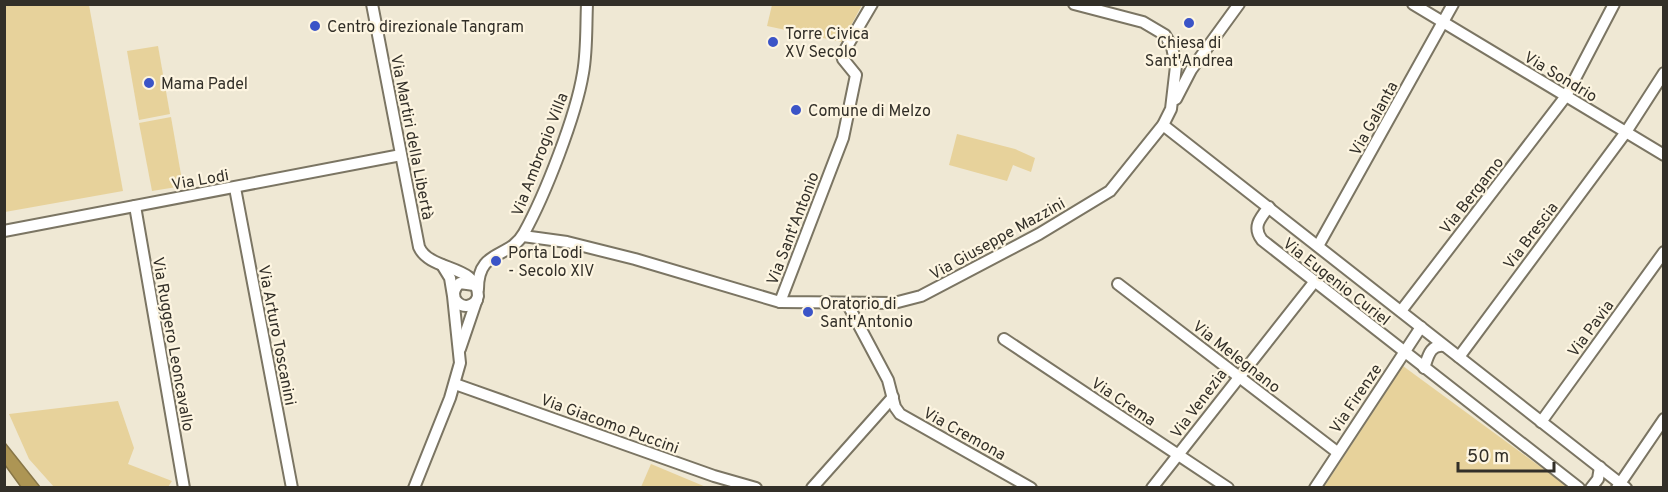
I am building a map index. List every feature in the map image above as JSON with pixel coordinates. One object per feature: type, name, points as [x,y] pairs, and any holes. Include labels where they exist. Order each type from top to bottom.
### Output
[{"type":"street","name":"Via Martiri della Libertà","points":[[372,4],[419,247],[424,255],[470,278],[478,296]]},
{"type":"street","name":"Via Ambrogio Villa","points":[[460,348],[478,296],[478,276],[484,263],[523,236],[557,155],[581,84],[585,62],[587,4]]},
{"type":"street","name":"Via Sant'Antonio","points":[[523,236],[567,242],[629,257],[780,302],[843,138],[856,75],[843,59],[843,53],[872,4]]},
{"type":"street","name":"Via Giuseppe Mazzini","points":[[780,302],[898,303],[914,298],[1038,234],[1113,189],[1163,125],[1171,110],[1176,61],[1172,47],[1161,31],[1143,22],[1074,4]]},
{"type":"street","points":[[1171,110],[1191,70],[1239,4]]},
{"type":"street","name":"Via Sondrio","points":[[1413,4],[1664,155]]},
{"type":"street","name":"Via Galanta","points":[[1318,246],[1453,4]]},
{"type":"street","name":"Via Bergamo","points":[[1401,311],[1566,96],[1614,4]]},
{"type":"street","name":"Via Brescia","points":[[1459,357],[1626,132],[1664,73]]},
{"type":"street","name":"Via Eugenio Curiel","points":[[1163,125],[1600,467],[1621,486]]},
{"type":"street","name":"Via Lodi","points":[[4,231],[401,155]]},
{"type":"street","name":"Via Arturo Toscanini","points":[[235,188],[292,488]]},
{"type":"street","name":"Via Ruggero Leoncavallo","points":[[135,206],[182,486]]},
{"type":"street","name":"Via Eugenio Curiel","points":[[1269,207],[1257,225],[1259,237],[1579,488]]},
{"type":"street","name":"Via Pavia","points":[[1541,422],[1664,252]]},
{"type":"street","points":[[414,488],[455,384],[460,348],[453,296],[448,274],[441,264]]},
{"type":"street","name":"Via Venezia","points":[[1152,488],[1315,281]]},
{"type":"street","points":[[465,282],[473,284],[478,296],[472,305],[464,307],[457,303],[453,296],[455,287],[465,282]]},
{"type":"street","name":"Via Melegnano","points":[[1118,284],[1337,452]]},
{"type":"street","name":"Via Cremona","points":[[847,303],[888,380],[895,407],[903,416],[1031,488]]},
{"type":"street","name":"Via Firenze","points":[[1315,488],[1421,327]]},
{"type":"street","name":"Via Crema","points":[[1004,339],[1228,488]]},
{"type":"street","points":[[1424,368],[1434,348],[1444,346]]},
{"type":"street","name":"Via Giacomo Puccini","points":[[455,384],[718,478],[756,488]]},
{"type":"street","points":[[812,488],[892,397]]},
{"type":"street","points":[[1621,486],[1664,419]]},
{"type":"street","points":[[1591,488],[1598,479],[1600,467]]},
{"type":"shaded area","points":[[5,4],[89,5],[123,191],[5,212]]},
{"type":"shaded area","points":[[772,5],[862,5],[842,42],[767,26]]},
{"type":"shaded area","name":"Mama Padel","points":[[158,46],[170,114],[139,120],[127,51]]},
{"type":"shaded area","name":"Mama Padel","points":[[171,117],[183,186],[152,191],[139,123]]},
{"type":"shaded area","points":[[957,134],[1015,149],[1035,158],[1031,172],[1013,165],[1007,181],[949,165]]},
{"type":"shaded area","points":[[1403,366],[1568,487],[1324,487]]},
{"type":"shaded area","points":[[118,401],[134,448],[128,464],[172,481],[168,487],[54,487],[29,459],[9,414]]},
{"type":"shaded area","points":[[5,443],[40,487],[21,487],[5,465]]},
{"type":"shaded area","points":[[651,464],[706,487],[641,487]]},
{"type":"place","name":"Chiesa di Sant'Andrea","points":[[1189,23]]},
{"type":"place","name":"Centro direzionale Tangram","points":[[315,26]]},
{"type":"place","name":"Torre Civica XV Secolo","points":[[773,42]]},
{"type":"place","name":"Mama Padel","points":[[149,83]]},
{"type":"place","name":"Comune di Melzo","points":[[796,110]]},
{"type":"place","name":"Porta Lodi - Secolo XIV","points":[[496,261]]},
{"type":"place","name":"Oratorio di Sant'Antonio","points":[[808,312]]}]
